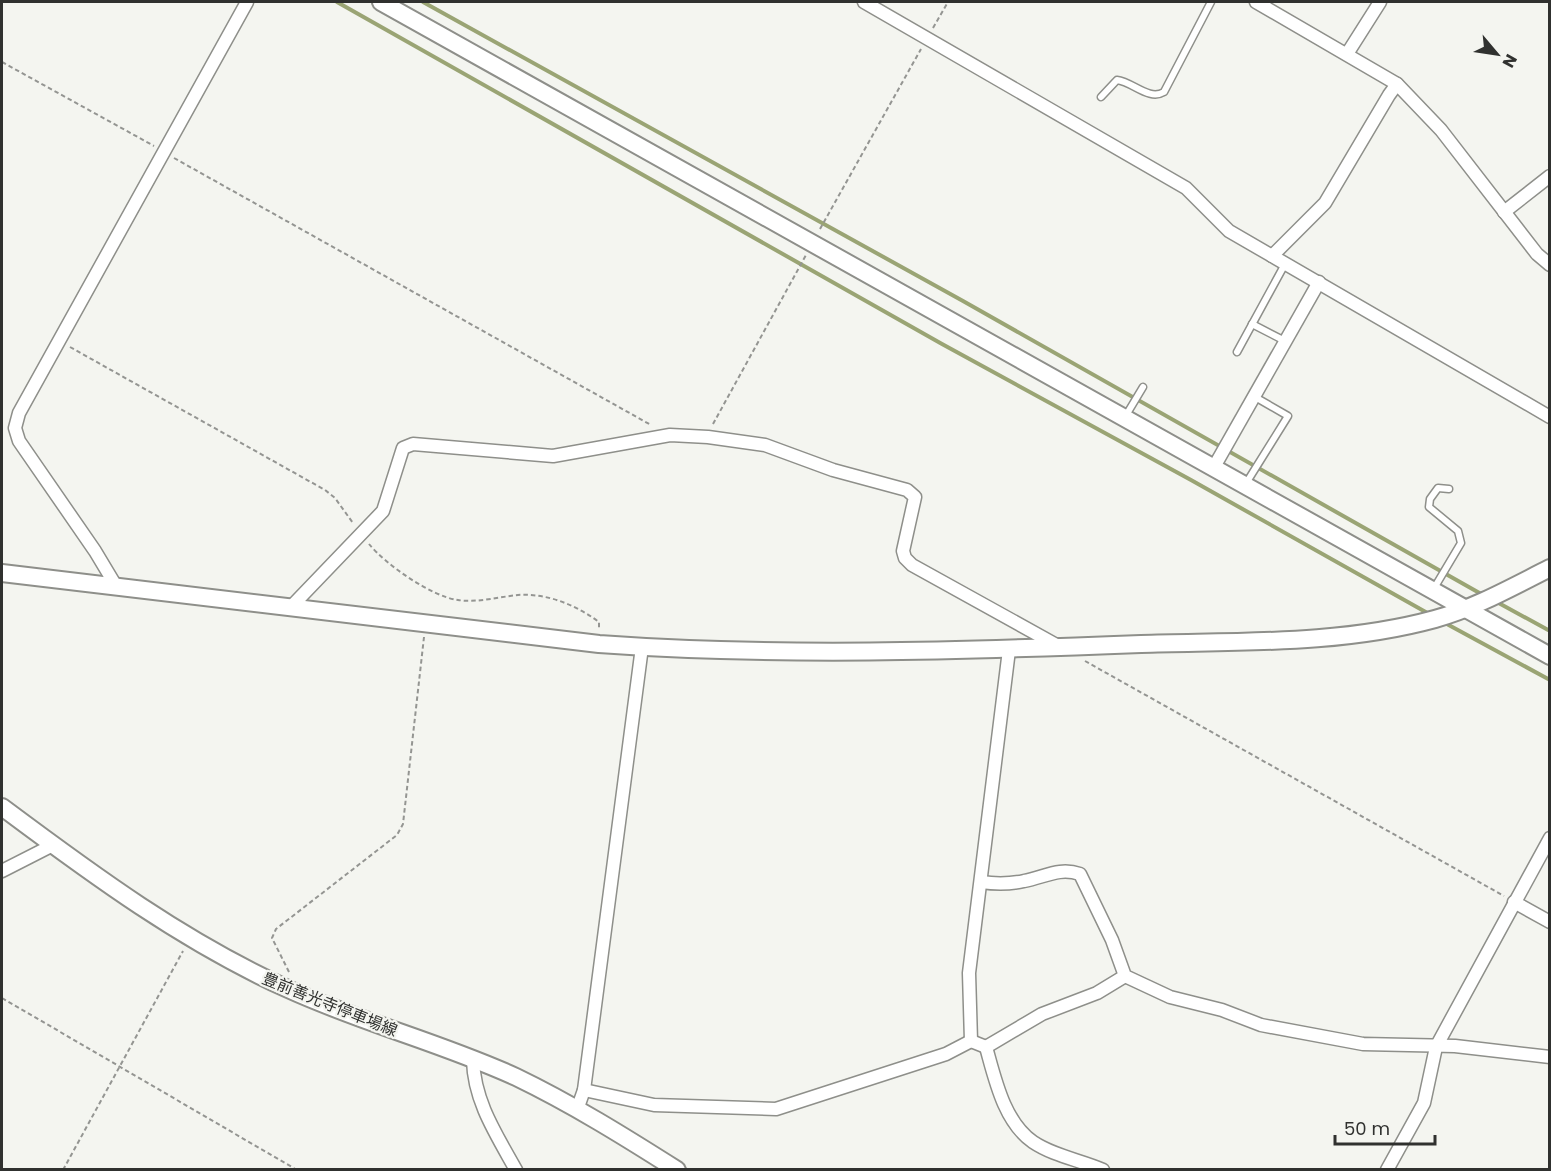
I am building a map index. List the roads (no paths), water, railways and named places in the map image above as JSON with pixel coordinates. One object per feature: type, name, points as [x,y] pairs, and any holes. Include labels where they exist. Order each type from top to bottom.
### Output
[{"type":"street","points":[[116,586],[95,551],[19,441],[15,428],[19,413],[247,2]]},
{"type":"street","points":[[381,2],[1129,411],[1222,455],[1245,485],[1437,584],[1466,609],[1550,656]]},
{"type":"street","points":[[864,2],[1186,188],[1229,231],[1550,417]]},
{"type":"street","points":[[1256,2],[1397,84],[1435,122],[1504,212],[1550,265]]},
{"type":"street","points":[[1347,54],[1380,2]]},
{"type":"street","points":[[1272,256],[1325,203],[1397,84]]},
{"type":"street","points":[[1504,212],[1550,176]]},
{"type":"street","points":[[1222,455],[1319,282]]},
{"type":"street","points":[[290,608],[383,512],[403,448],[413,444],[553,456],[670,435],[708,437],[765,445],[833,470],[907,490],[915,497],[915,506],[903,551],[905,558],[912,565],[1061,647]]},
{"type":"street","points":[[2,573],[598,644],[779,652],[1009,650],[1343,637],[1438,618],[1466,609],[1550,568]]},
{"type":"street","points":[[578,1110],[584,1090],[642,647]]},
{"type":"street","points":[[971,1041],[969,973],[1009,650]]},
{"type":"street","name":"豊前善光寺停車場線","points":[[2,807],[132,902],[190,938],[289,990],[515,1077],[578,1110],[677,1170]]},
{"type":"street","points":[[1387,1170],[1424,1103],[1436,1047],[1550,838]]},
{"type":"street","points":[[2,871],[53,846]]},
{"type":"street","points":[[981,882],[993,884],[1023,882],[1055,871],[1080,874],[1112,940],[1125,976],[1170,997],[1222,1010],[1262,1025],[1363,1044],[1501,1050],[1550,1057]]},
{"type":"street","points":[[1514,902],[1550,922]]},
{"type":"street","points":[[986,1047],[1042,1014],[1097,993],[1125,976]]},
{"type":"street","points":[[584,1090],[654,1104],[776,1109],[916,1064],[971,1041],[986,1047]]},
{"type":"street","points":[[986,1047],[1000,1095],[1017,1124],[1032,1141],[1061,1156],[1103,1170]]},
{"type":"street","points":[[473,1060],[477,1092],[483,1109],[516,1170]]},
{"type":"lane","points":[[1101,97],[1117,80],[1125,81],[1152,95],[1157,96],[1164,92],[1211,2]]},
{"type":"lane","points":[[1237,352],[1285,264]]},
{"type":"lane","points":[[1252,324],[1285,342]]},
{"type":"lane","points":[[1129,411],[1142,388]]},
{"type":"lane","points":[[1245,485],[1288,416],[1255,397]]},
{"type":"lane","points":[[1437,584],[1461,539],[1458,531],[1429,507],[1430,499],[1438,488],[1449,489]]},
{"type":"waterway","points":[[337,2],[942,344],[1431,615]]},
{"type":"waterway","points":[[423,2],[963,301],[1483,595]]},
{"type":"waterway","points":[[1495,601],[1550,631]]},
{"type":"waterway","points":[[1445,623],[1550,680]]}]
